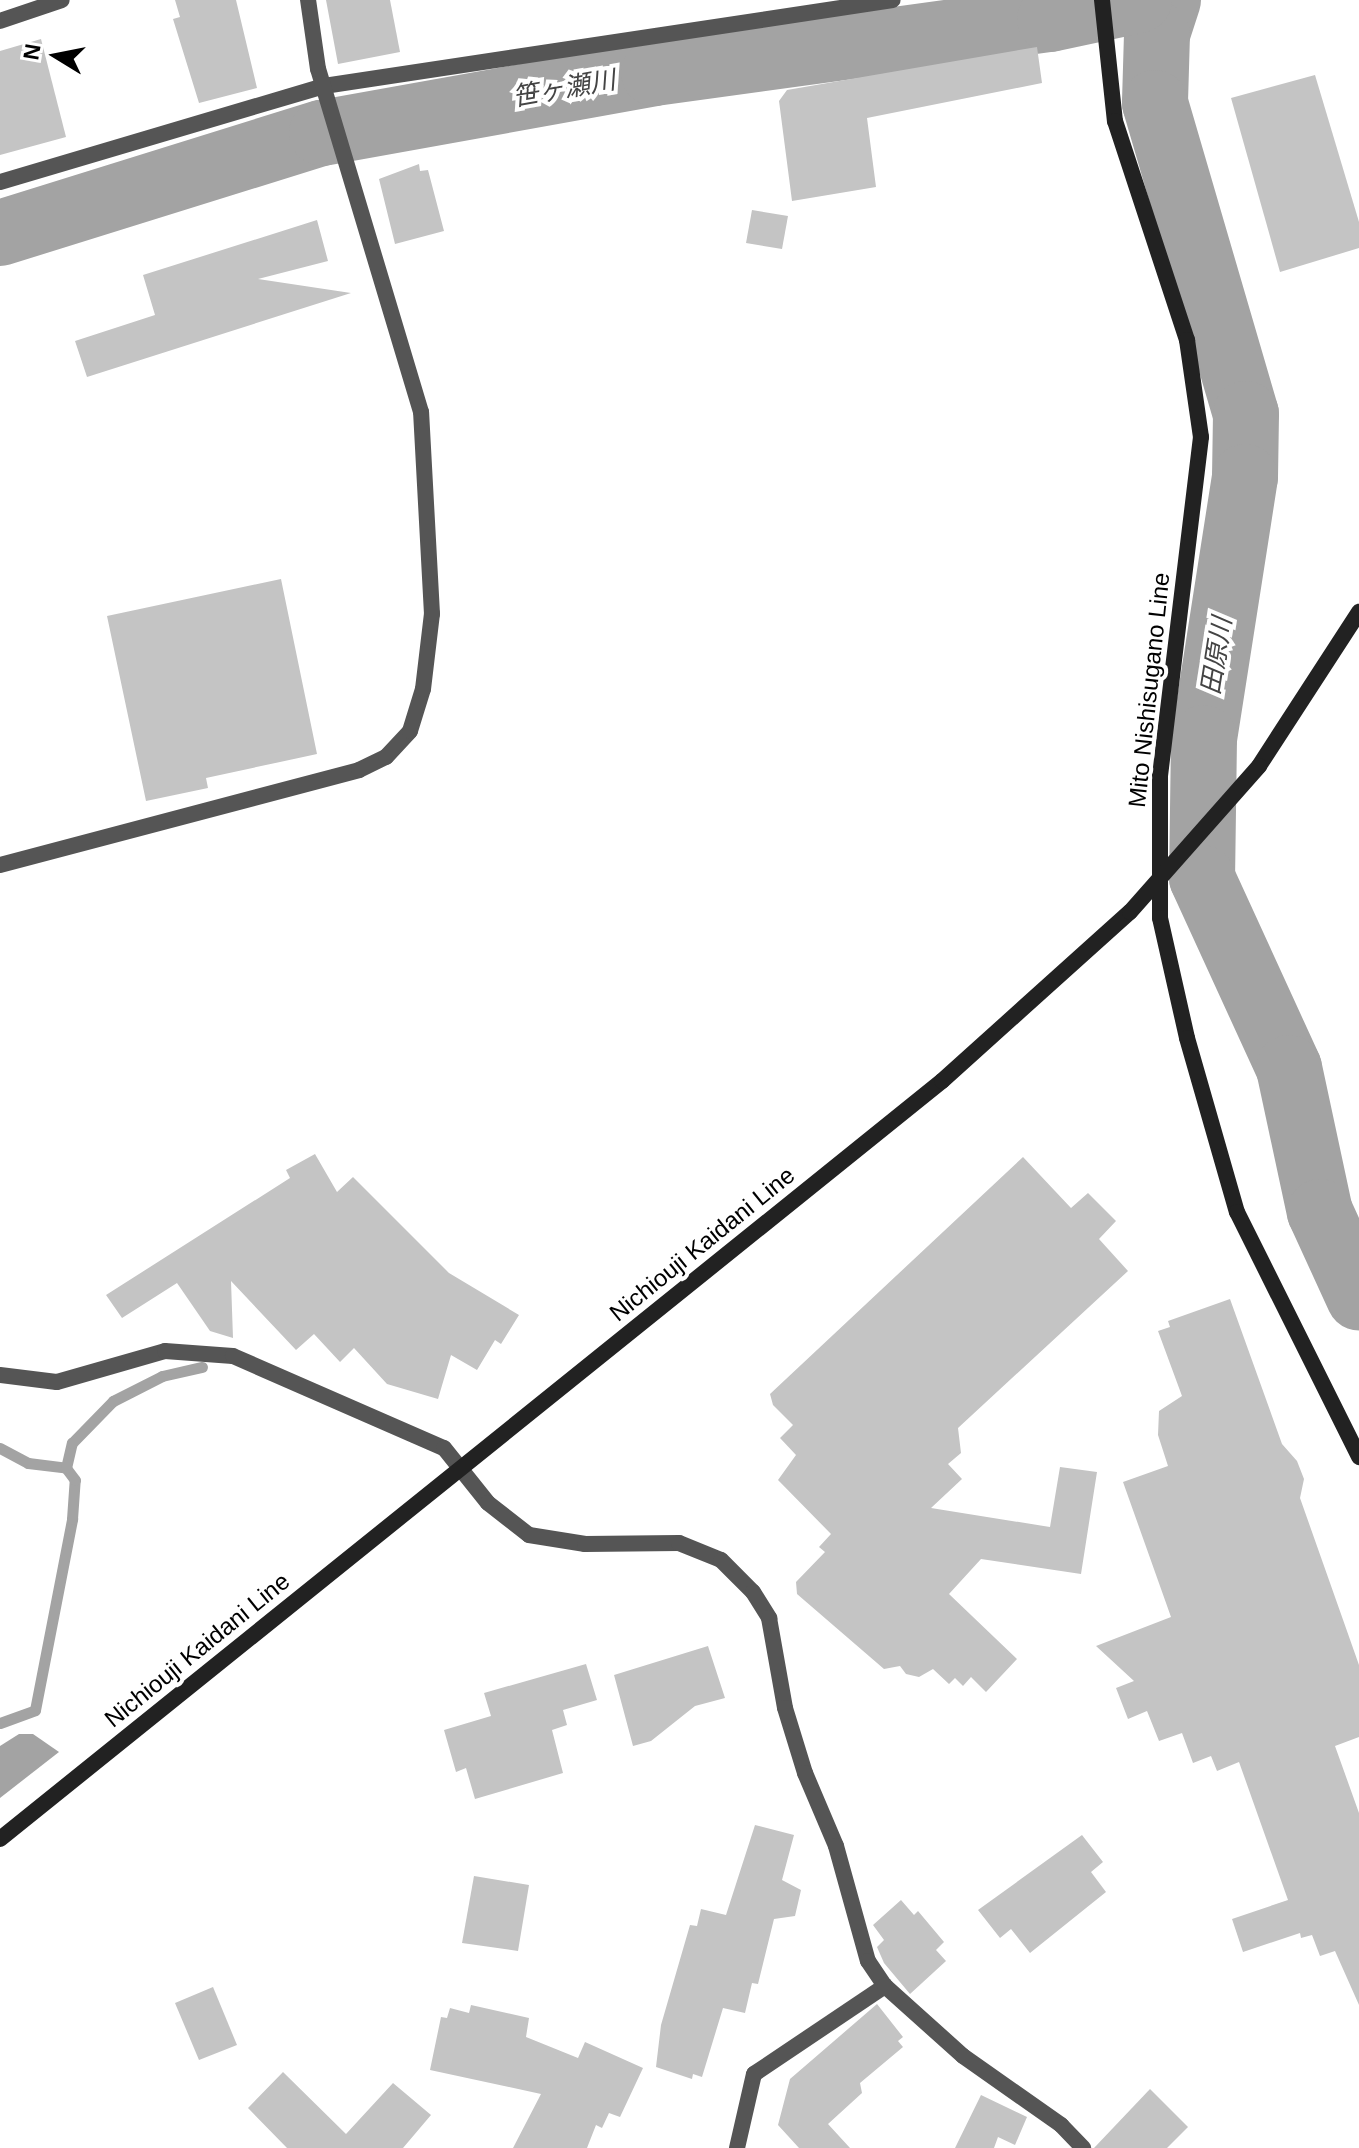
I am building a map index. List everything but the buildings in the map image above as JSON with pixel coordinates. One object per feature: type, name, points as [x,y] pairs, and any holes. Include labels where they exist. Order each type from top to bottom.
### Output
[{"type":"main road","name":"Mito Nishisugano Line","points":[[1102,0],[1115,121],[1187,340],[1201,437],[1160,777],[1160,918],[1187,1038],[1237,1212],[1359,1457]]},
{"type":"main road","name":"Nichiouji Kaidani Line","points":[[0,1839],[942,1081],[1130,912],[1259,766],[1359,612]]},
{"type":"street","points":[[0,21],[62,0]]},
{"type":"street","points":[[0,865],[359,770],[386,757],[410,731],[423,689],[432,614],[421,412],[326,94],[308,0]]},
{"type":"street","points":[[0,182],[326,94],[893,0]]},
{"type":"street","points":[[0,1375],[57,1382],[165,1351],[233,1356],[444,1448],[488,1503],[529,1535],[554,1542],[702,1548],[753,1592],[778,1648],[785,1708],[805,1773],[836,1846],[868,1961],[885,1986],[963,2056],[1061,2125],[1083,2148]]},
{"type":"street","points":[[737,2148],[754,2074],[885,1986]]},
{"type":"shaded area","points":[[19,1734],[33,1734],[59,1752],[0,1798],[0,1746]]},
{"type":"waterway","name":"笹ヶ瀬川","points":[[0,233],[322,133],[654,73],[1050,19],[1139,0]]},
{"type":"waterway","name":"田原川","points":[[1168,0],[1157,34],[1155,103],[1246,414],[1245,477],[1204,738],[1202,878],[1289,1068],[1320,1212],[1359,1297]]},
{"type":"waterway","points":[[0,1723],[35,1710],[72,1519],[75,1480],[66,1468],[72,1443],[113,1401],[162,1376],[202,1367]]},
{"type":"waterway","points":[[0,1448],[28,1463],[66,1468]]}]
